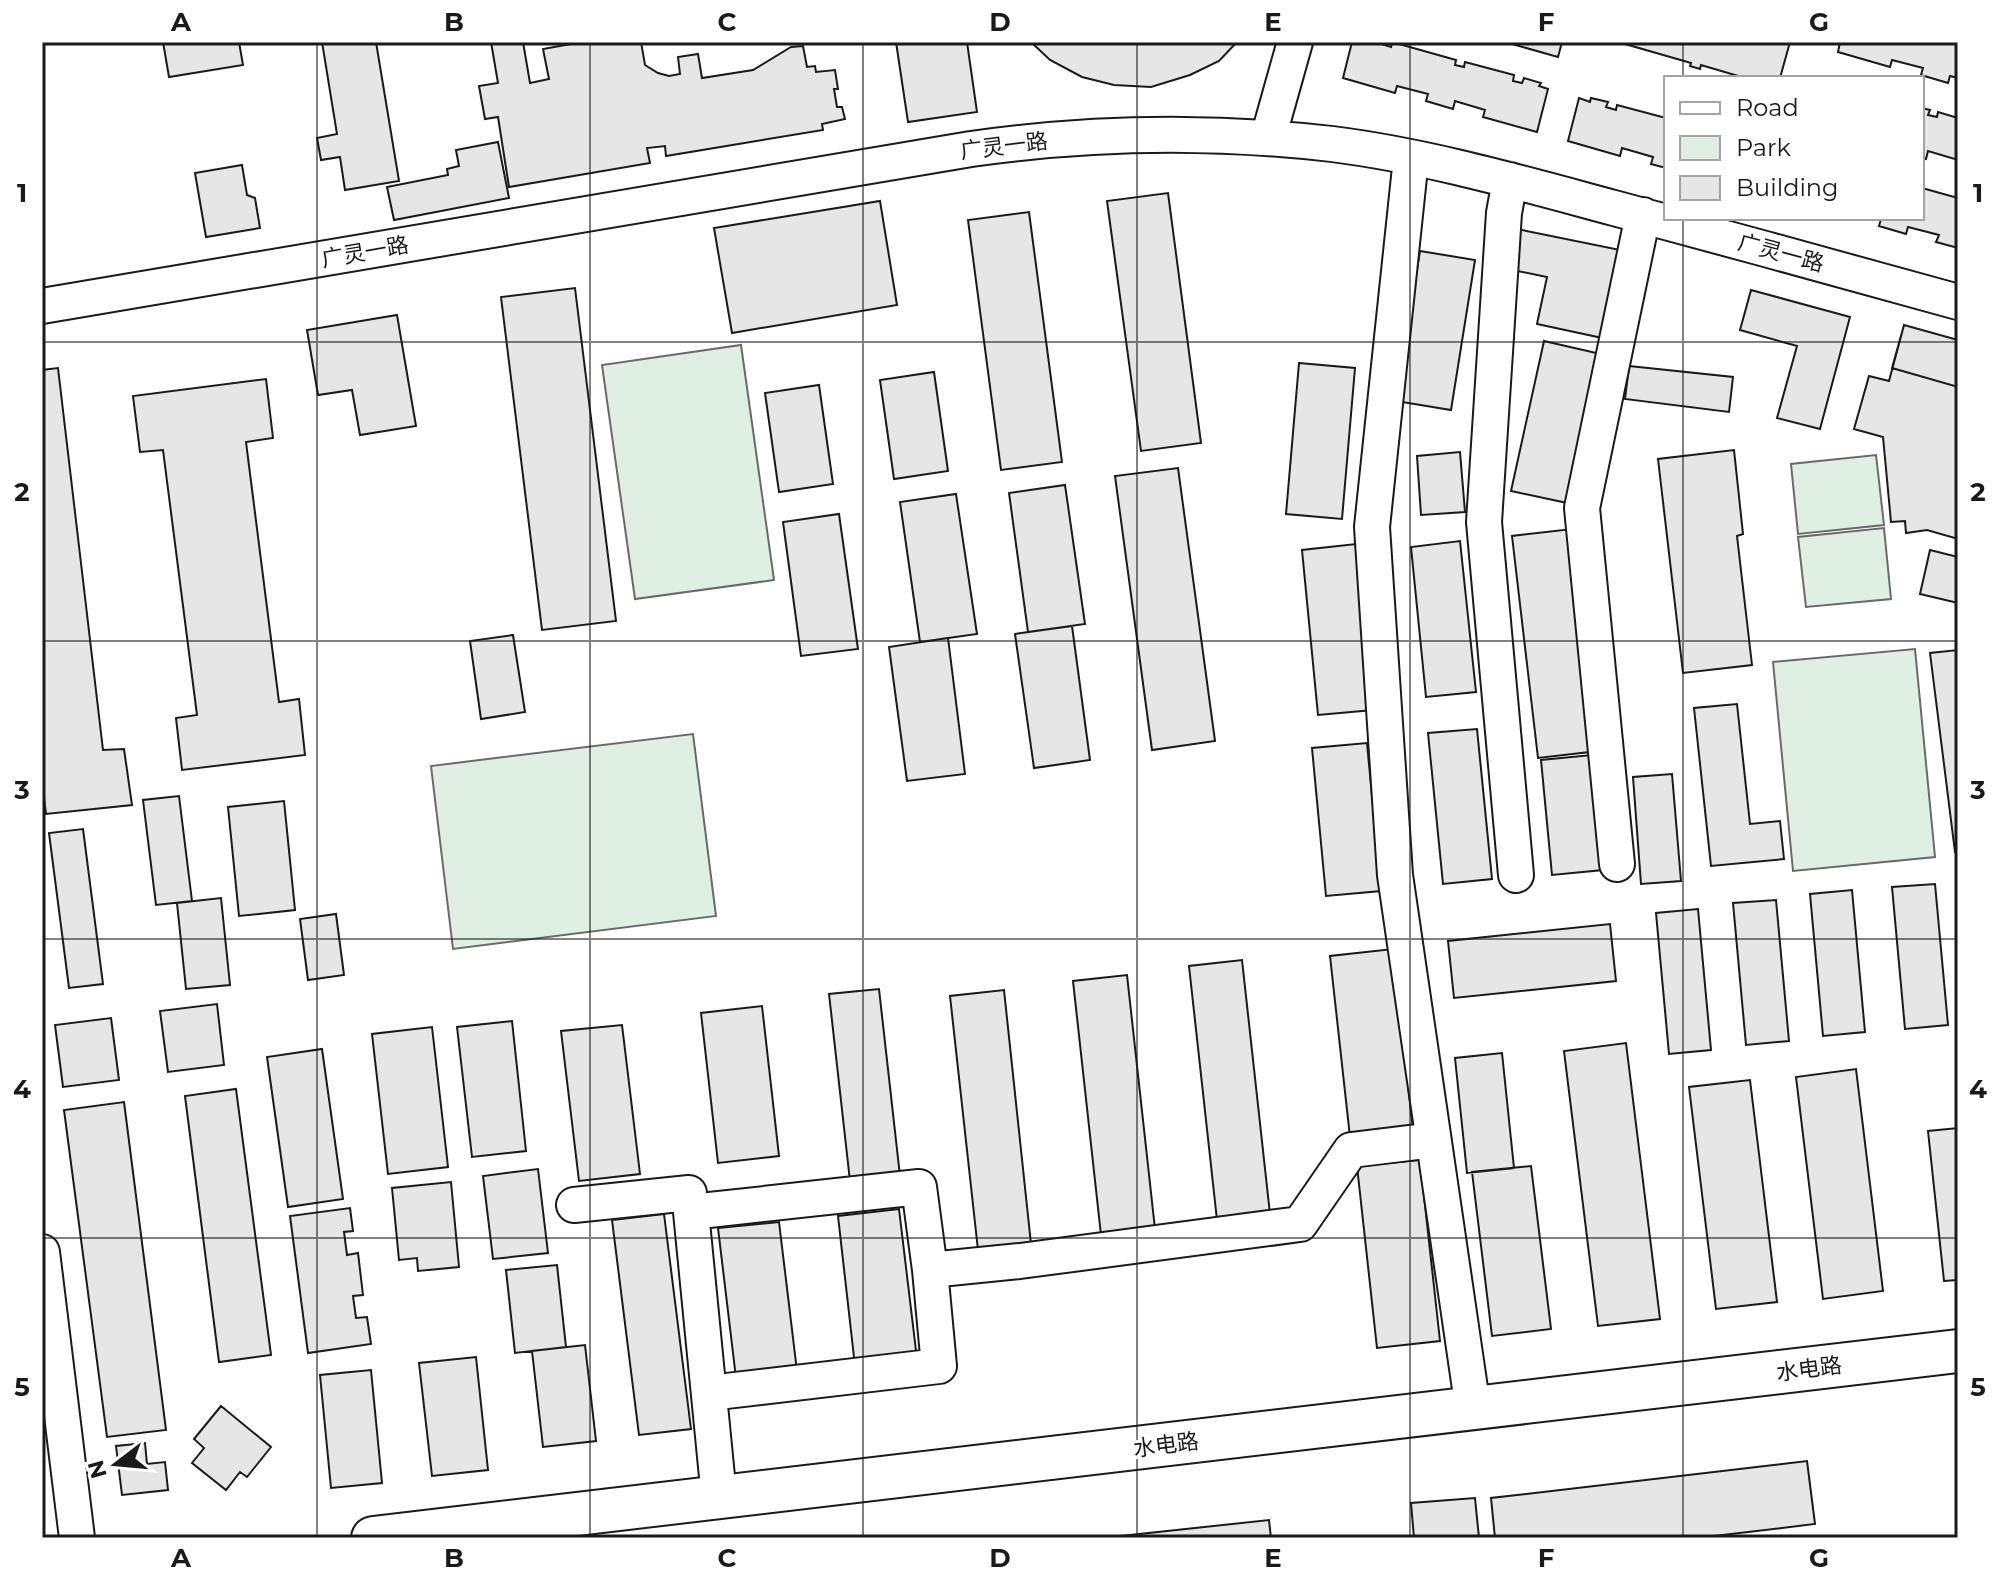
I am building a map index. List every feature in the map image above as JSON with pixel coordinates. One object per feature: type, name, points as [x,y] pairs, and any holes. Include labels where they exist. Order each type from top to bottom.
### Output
[{"type":"main road","name":"水电路","points":[[373,1538],[1958,1351]]},
{"type":"street","points":[[1268,138],[1295,42]]},
{"type":"street","name":"广灵一路","points":[[42,306],[1011,143],[1150,134],[1268,138],[1411,158],[1643,215],[1958,302]]},
{"type":"street","points":[[1411,158],[1372,527],[1395,875],[1473,1409]]},
{"type":"street","points":[[1510,180],[1504,213],[1484,522],[1516,875]]},
{"type":"street","points":[[1617,864],[1582,508],[1643,215]]},
{"type":"street","points":[[930,1270],[1300,1224],[1351,1150],[1433,1140]]},
{"type":"street","points":[[691,1212],[919,1187],[930,1270],[939,1366],[709,1393]]},
{"type":"street","points":[[574,1205],[689,1193],[719,1497]]},
{"type":"street","points":[[42,1252],[77,1538]]},
{"type":"green space","points":[[741,345],[774,580],[635,599],[602,365]]},
{"type":"green space","points":[[1876,455],[1884,525],[1798,534],[1791,464]]},
{"type":"green space","points":[[1884,528],[1891,599],[1806,607],[1798,537]]},
{"type":"green space","points":[[1915,649],[1935,857],[1793,871],[1773,662]]},
{"type":"green space","points":[[693,734],[716,916],[453,949],[431,766]]},
{"type":"building","points":[[163,42],[239,42],[243,65],[169,77]]},
{"type":"building","points":[[322,42],[376,42],[399,181],[345,190],[340,157],[321,160],[317,138],[337,134]]},
{"type":"building","points":[[491,42],[523,42],[530,83],[549,79],[543,49],[582,42],[641,42],[645,65],[669,76],[680,74],[678,57],[698,54],[702,78],[753,70],[791,47],[803,46],[807,67],[815,66],[816,72],[835,70],[837,107],[842,107],[845,119],[822,124],[823,130],[666,156],[665,146],[647,148],[650,163],[509,187],[498,117],[485,119],[479,86],[498,83]]},
{"type":"building","points":[[896,42],[967,42],[977,112],[908,122]]},
{"type":"building","points":[[1031,42],[1237,42],[1219,61],[1190,75],[1151,87],[1114,85],[1082,77],[1050,60]]},
{"type":"building","points":[[1352,42],[1382,42],[1391,47],[1392,42],[1456,60],[1455,65],[1464,67],[1465,62],[1514,75],[1513,81],[1522,83],[1524,78],[1541,83],[1539,86],[1548,89],[1537,132],[1483,117],[1485,110],[1455,101],[1453,109],[1426,101],[1428,94],[1397,86],[1395,93],[1343,78]]},
{"type":"building","points":[[1505,42],[1562,42],[1558,57]]},
{"type":"building","points":[[1618,42],[1790,42],[1781,76],[1738,76],[1701,65],[1700,69],[1690,66],[1691,63]]},
{"type":"building","points":[[1840,42],[1958,42],[1958,78],[1950,76],[1948,83],[1921,75],[1923,68],[1892,60],[1890,67],[1838,52]]},
{"type":"building","points":[[1579,98],[1590,102],[1591,98],[1608,102],[1606,107],[1616,110],[1617,105],[1664,117],[1664,167],[1651,164],[1653,157],[1622,148],[1620,156],[1568,141]]},
{"type":"building","points":[[1924,108],[1930,110],[1928,115],[1937,117],[1938,112],[1958,118],[1958,160],[1928,151],[1926,159]]},
{"type":"building","points":[[498,142],[509,198],[394,220],[387,187],[448,175],[447,169],[459,166],[456,150]]},
{"type":"building","points":[[242,165],[247,195],[255,198],[260,228],[206,237],[195,173]]},
{"type":"building","points":[[1924,189],[1958,198],[1958,248],[1936,242],[1939,235],[1908,227],[1906,234],[1879,226],[1881,220],[1924,220]]},
{"type":"building","points":[[1168,193],[1201,443],[1141,451],[1107,201]]},
{"type":"building","points":[[880,201],[897,305],[732,333],[714,228]]},
{"type":"building","points":[[1029,212],[1062,462],[1001,470],[968,220]]},
{"type":"building","points":[[1517,229],[1625,251],[1607,339],[1537,324],[1547,277],[1508,269]]},
{"type":"building","points":[[1420,251],[1475,260],[1451,410],[1396,401]]},
{"type":"building","points":[[575,288],[616,621],[542,630],[501,297]]},
{"type":"building","points":[[1751,290],[1850,317],[1820,429],[1777,418],[1797,346],[1740,330]]},
{"type":"building","points":[[397,315],[416,426],[360,435],[352,390],[318,395],[307,330]]},
{"type":"building","points":[[1904,325],[1958,340],[1958,539],[1927,530],[1906,533],[1905,521],[1891,522],[1883,437],[1854,429],[1869,376],[1889,381]]},
{"type":"building","points":[[1904,325],[1958,340],[1958,387],[1892,368]]},
{"type":"building","points":[[1544,341],[1605,355],[1572,504],[1511,491]]},
{"type":"building","points":[[1299,363],[1355,368],[1342,519],[1286,514]]},
{"type":"building","points":[[1629,366],[1733,377],[1729,412],[1625,399]]},
{"type":"building","points":[[58,368],[103,750],[124,749],[132,805],[46,814],[42,782],[42,370]]},
{"type":"building","points":[[934,372],[948,471],[894,479],[880,380]]},
{"type":"building","points":[[266,379],[273,438],[246,442],[279,702],[299,699],[305,755],[182,770],[176,718],[197,715],[163,450],[140,452],[133,396]]},
{"type":"building","points":[[819,385],[833,484],[779,492],[765,393]]},
{"type":"building","points":[[1734,450],[1743,534],[1737,536],[1752,665],[1683,673],[1658,459]]},
{"type":"building","points":[[1460,452],[1465,512],[1421,515],[1417,456]]},
{"type":"building","points":[[1178,468],[1215,741],[1152,750],[1115,476]]},
{"type":"building","points":[[1065,485],[1085,624],[1028,632],[1009,493]]},
{"type":"building","points":[[956,494],[977,634],[920,642],[900,502]]},
{"type":"building","points":[[839,514],[858,649],[801,656],[783,522]]},
{"type":"building","points":[[1572,529],[1598,751],[1538,758],[1512,536]]},
{"type":"building","points":[[1460,541],[1476,692],[1426,697],[1411,547]]},
{"type":"building","points":[[1356,544],[1373,710],[1318,715],[1302,550]]},
{"type":"building","points":[[1930,550],[1958,557],[1958,603],[1920,594]]},
{"type":"building","points":[[1072,626],[1090,760],[1034,768],[1015,634]]},
{"type":"building","points":[[513,635],[525,712],[481,719],[470,641]]},
{"type":"building","points":[[948,638],[965,774],[907,781],[889,647]]},
{"type":"building","points":[[1958,650],[1958,852],[1955,852],[1930,653]]},
{"type":"building","points":[[1737,704],[1750,824],[1780,821],[1784,859],[1711,866],[1694,708]]},
{"type":"building","points":[[1477,729],[1492,879],[1443,884],[1428,733]]},
{"type":"building","points":[[1367,743],[1381,891],[1326,896],[1312,748]]},
{"type":"building","points":[[1592,755],[1603,870],[1552,875],[1541,760]]},
{"type":"building","points":[[1672,774],[1681,881],[1641,884],[1633,777]]},
{"type":"building","points":[[179,796],[192,901],[156,905],[143,800]]},
{"type":"building","points":[[284,801],[295,910],[239,916],[228,807]]},
{"type":"building","points":[[83,829],[103,984],[69,988],[49,833]]},
{"type":"building","points":[[1935,884],[1948,1025],[1905,1029],[1892,887]]},
{"type":"building","points":[[1852,890],[1865,1032],[1823,1036],[1810,894]]},
{"type":"building","points":[[221,898],[230,985],[186,989],[177,903]]},
{"type":"building","points":[[1776,900],[1789,1041],[1746,1045],[1733,903]]},
{"type":"building","points":[[1698,909],[1711,1050],[1669,1054],[1656,913]]},
{"type":"building","points":[[336,914],[344,975],[308,980],[300,919]]},
{"type":"building","points":[[1610,924],[1616,981],[1454,998],[1448,941]]},
{"type":"building","points":[[1393,949],[1413,1130],[1350,1137],[1330,956]]},
{"type":"building","points":[[1242,960],[1270,1214],[1217,1220],[1189,966]]},
{"type":"building","points":[[1127,975],[1155,1229],[1101,1235],[1073,981]]},
{"type":"building","points":[[879,989],[900,1176],[850,1181],[829,994]]},
{"type":"building","points":[[1004,990],[1031,1244],[978,1250],[950,996]]},
{"type":"building","points":[[217,1004],[224,1065],[168,1072],[160,1011]]},
{"type":"building","points":[[762,1006],[779,1156],[718,1163],[701,1013]]},
{"type":"building","points":[[111,1018],[119,1080],[63,1087],[55,1025]]},
{"type":"building","points":[[512,1021],[526,1151],[472,1157],[457,1027]]},
{"type":"building","points":[[622,1025],[640,1174],[579,1181],[561,1031]]},
{"type":"building","points":[[432,1027],[448,1167],[388,1174],[372,1034]]},
{"type":"building","points":[[1626,1043],[1660,1319],[1598,1326],[1564,1051]]},
{"type":"building","points":[[322,1049],[343,1199],[288,1207],[267,1057]]},
{"type":"building","points":[[1502,1053],[1514,1168],[1467,1173],[1455,1058]]},
{"type":"building","points":[[1856,1069],[1883,1291],[1823,1299],[1796,1077]]},
{"type":"building","points":[[1750,1080],[1777,1302],[1716,1309],[1689,1087]]},
{"type":"building","points":[[236,1089],[271,1355],[219,1362],[185,1096]]},
{"type":"building","points":[[124,1102],[166,1430],[107,1437],[64,1110]]},
{"type":"building","points":[[1958,1128],[1958,1280],[1944,1281],[1928,1131]]},
{"type":"building","points":[[1420,1160],[1440,1341],[1377,1348],[1357,1166]]},
{"type":"building","points":[[1531,1166],[1551,1329],[1492,1336],[1472,1172]]},
{"type":"building","points":[[538,1169],[548,1253],[493,1259],[483,1176]]},
{"type":"building","points":[[451,1182],[459,1267],[418,1271],[417,1258],[399,1260],[392,1188]]},
{"type":"building","points":[[350,1208],[353,1231],[344,1232],[347,1255],[358,1253],[363,1295],[353,1296],[356,1318],[367,1317],[371,1344],[308,1353],[290,1216]]},
{"type":"building","points":[[899,1209],[917,1359],[855,1366],[838,1216]]},
{"type":"building","points":[[664,1214],[691,1429],[639,1435],[612,1220]]},
{"type":"building","points":[[779,1222],[797,1371],[736,1378],[718,1228]]},
{"type":"building","points":[[557,1265],[566,1347],[515,1353],[506,1270]]},
{"type":"building","points":[[585,1345],[596,1441],[543,1447],[532,1351]]},
{"type":"building","points":[[476,1357],[488,1470],[432,1476],[419,1363]]},
{"type":"building","points":[[371,1370],[382,1483],[331,1488],[320,1375]]},
{"type":"building","points":[[221,1406],[271,1447],[247,1477],[240,1472],[226,1490],[192,1463],[204,1448],[194,1439]]},
{"type":"building","points":[[145,1443],[147,1464],[165,1462],[168,1490],[122,1495],[116,1446]]},
{"type":"building","points":[[1807,1461],[1815,1524],[1697,1538],[1495,1538],[1491,1498]]},
{"type":"building","points":[[1475,1498],[1479,1538],[1414,1538],[1411,1503]]},
{"type":"building","points":[[1269,1520],[1271,1538],[1112,1538],[1112,1537]]}]
